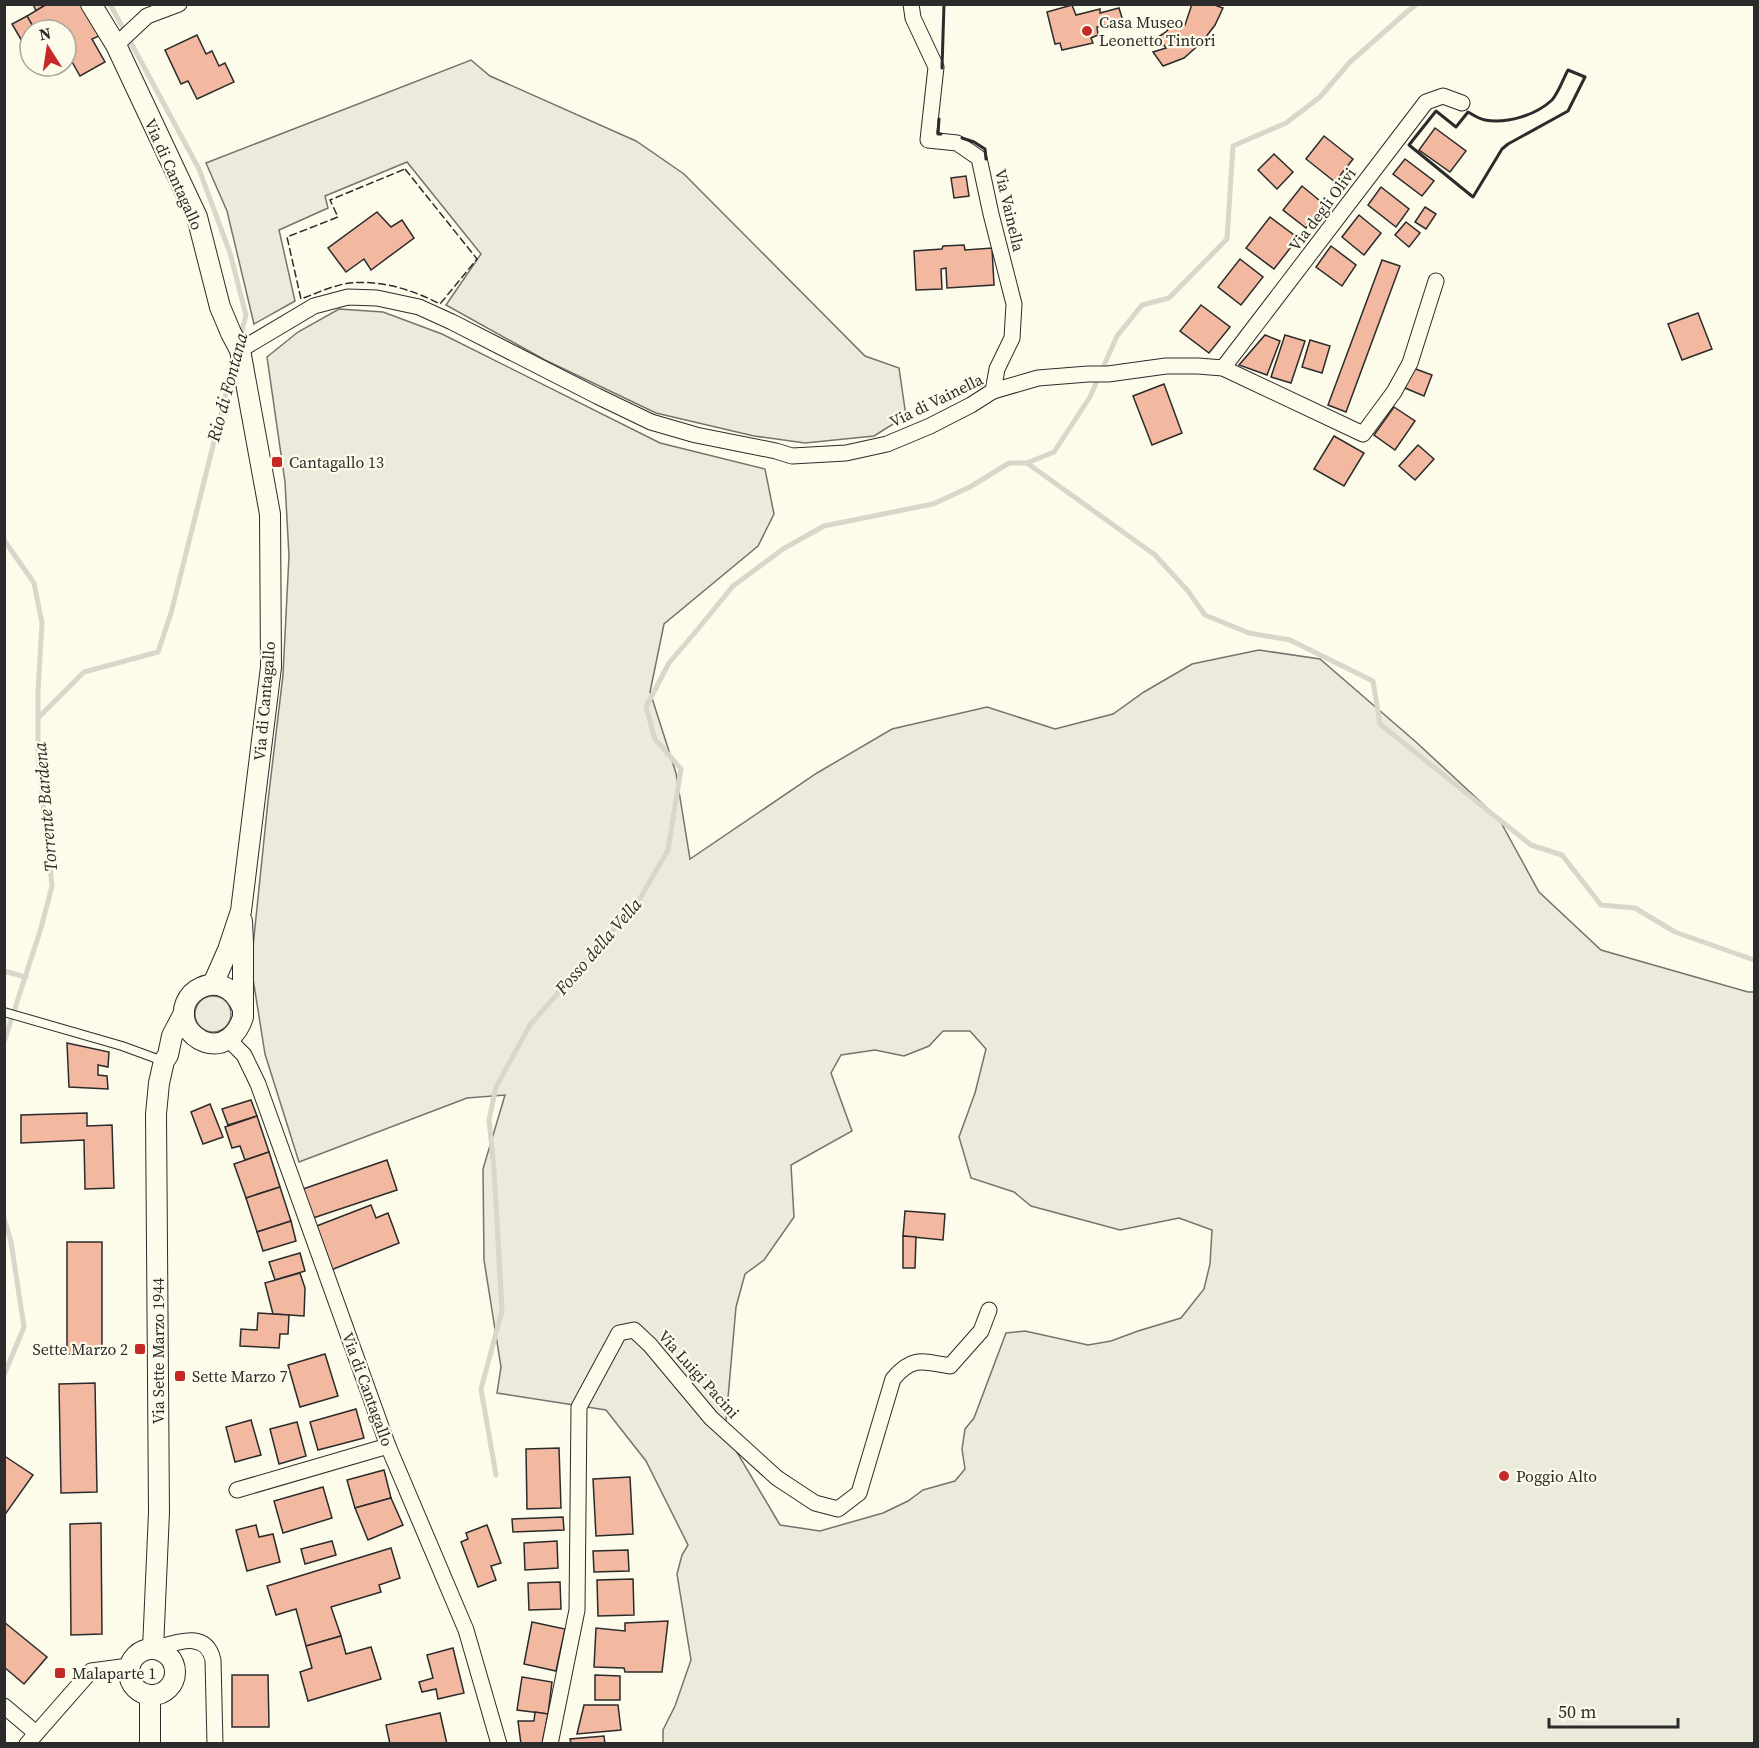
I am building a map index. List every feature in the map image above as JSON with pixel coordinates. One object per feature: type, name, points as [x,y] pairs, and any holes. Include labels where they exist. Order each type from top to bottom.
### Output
[{"type":"street","name":"Via di Cantagallo","points":[[92,4],[117,44],[197,218],[220,307],[235,341],[254,420],[268,499],[271,527],[270,667],[241,911]]},
{"type":"street","points":[[117,44],[147,16],[179,4]]},
{"type":"street","name":"Via Vainella","points":[[911,4],[913,18],[936,67],[928,140],[957,143],[979,158],[1014,304],[1012,338],[997,369],[993,391]]},
{"type":"street","name":"Via degli Olivi","points":[[1223,368],[1426,102],[1443,96],[1462,103]]},
{"type":"street","name":"Via di Vainella","points":[[235,341],[314,306],[348,297],[377,298],[419,307],[651,422],[696,435],[792,456],[846,453],[886,444],[930,426],[993,391],[1038,378],[1108,374],[1166,366],[1223,368],[1363,434],[1394,392],[1410,363],[1436,281]]},
{"type":"street","points":[[213,984],[228,950],[241,911]]},
{"type":"street","points":[[166,1058],[195,1043],[212,1043],[228,1039],[240,1026],[243,1017],[241,911]]},
{"type":"street","points":[[204,1042],[189,1031],[185,1023],[185,1005],[196,990],[213,984],[223,986],[232,991],[242,1007]]},
{"type":"street","name":"Via Sette Marzo 1944","points":[[153,1649],[159,1512],[156,1114],[159,1083],[171,1036],[184,1013]]},
{"type":"street","name":"Via di Cantagallo","points":[[228,1039],[244,1055],[258,1084],[388,1446],[466,1630],[499,1743]]},
{"type":"street","name":"Via Luigi Pacini","points":[[550,1743],[577,1610],[579,1407],[619,1333],[634,1330],[650,1345],[711,1418],[777,1478],[816,1503],[838,1509],[859,1493],[893,1379],[902,1368],[913,1362],[950,1366],[981,1331],[989,1310]]},
{"type":"street","points":[[237,1490],[388,1446]]},
{"type":"street","points":[[153,1649],[168,1655],[174,1664],[175,1672],[169,1688],[158,1695],[150,1695],[141,1693],[129,1678],[129,1666],[140,1652],[187,1640],[200,1642],[211,1652],[215,1743]]},
{"type":"street","points":[[4,1706],[31,1738],[92,1671],[129,1666]]},
{"type":"street","points":[[150,1695],[150,1743]]},
{"type":"lane","points":[[4,1012],[166,1058]]},
{"type":"shaded area","points":[[471,60],[490,76],[636,141],[684,174],[865,356],[899,368],[906,416],[874,436],[805,443],[754,436],[656,413],[545,360],[446,305],[481,254],[407,162],[325,196],[328,208],[279,230],[295,301],[254,324],[227,211],[206,163]]},
{"type":"shaded area","points":[[339,309],[383,312],[442,334],[660,443],[765,469],[774,514],[758,546],[664,624],[650,692],[676,773],[690,859],[817,773],[892,729],[987,707],[1055,729],[1113,714],[1144,692],[1192,664],[1259,650],[1320,659],[1416,742],[1499,819],[1539,892],[1601,950],[1754,992],[1754,1743],[663,1743],[663,1730],[675,1706],[691,1660],[677,1574],[682,1555],[688,1545],[646,1461],[606,1410],[497,1393],[501,1367],[484,1260],[483,1169],[505,1095],[467,1098],[299,1162],[265,1054],[251,966],[283,675],[289,556],[285,482],[267,357],[298,332]],"holes":[[[943,1031],[970,1031],[986,1049],[975,1093],[959,1137],[971,1178],[1014,1192],[1031,1206],[1120,1230],[1179,1218],[1212,1230],[1210,1264],[1204,1289],[1181,1318],[1111,1341],[1088,1345],[1025,1331],[1006,1333],[974,1418],[965,1429],[962,1449],[965,1469],[955,1481],[923,1490],[908,1501],[883,1513],[820,1531],[780,1525],[725,1432],[736,1307],[745,1274],[764,1260],[794,1217],[791,1165],[852,1131],[831,1073],[841,1055],[875,1050],[904,1056],[929,1046]]]},
{"type":"shaded area","points":[[213,996],[225,1002],[231,1014],[225,1026],[213,1032],[201,1026],[195,1014],[201,1002]]},
{"type":"building","points":[[33,4],[47,4],[36,11]]},
{"type":"building","points":[[47,4],[81,4],[99,36],[92,39],[105,62],[80,76],[78,72],[78,18],[28,18],[27,16]]},
{"type":"building","points":[[1192,4],[1217,4],[1223,8],[1215,25],[1202,42],[1184,58],[1163,66],[1153,52],[1166,48],[1158,37],[1166,32],[1176,20],[1185,25]]},
{"type":"building","points":[[1072,5],[1076,15],[1100,9],[1100,13],[1119,8],[1123,21],[1097,27],[1098,35],[1091,38],[1093,43],[1062,50],[1060,43],[1055,44],[1047,12]]},
{"type":"building","points":[[18,21],[18,34],[12,24]]},
{"type":"building","points":[[197,35],[206,54],[212,51],[219,66],[225,63],[234,82],[197,99],[188,81],[181,84],[165,50]]},
{"type":"building","points":[[1435,128],[1466,151],[1450,172],[1419,150]]},
{"type":"building","points":[[1324,136],[1353,159],[1335,182],[1306,159]]},
{"type":"building","points":[[1274,154],[1293,172],[1277,189],[1258,170]]},
{"type":"building","points":[[1405,159],[1434,181],[1422,196],[1393,174]]},
{"type":"building","points":[[966,176],[969,196],[954,198],[951,178]]},
{"type":"building","points":[[1302,186],[1325,205],[1306,228],[1283,210]]},
{"type":"building","points":[[1381,187],[1409,209],[1396,227],[1368,205]]},
{"type":"building","points":[[1425,207],[1436,214],[1426,229],[1415,222]]},
{"type":"building","points":[[377,212],[391,227],[402,220],[414,238],[371,270],[364,259],[346,272],[328,248]]},
{"type":"building","points":[[1359,215],[1381,233],[1364,255],[1342,237]]},
{"type":"building","points":[[1270,217],[1298,238],[1274,269],[1246,248]]},
{"type":"building","points":[[1406,222],[1420,233],[1409,247],[1395,235]]},
{"type":"building","points":[[964,245],[965,250],[992,248],[994,285],[947,288],[946,268],[941,269],[942,289],[916,290],[914,251]]},
{"type":"building","points":[[1331,246],[1356,265],[1342,286],[1316,267]]},
{"type":"building","points":[[1240,259],[1263,277],[1241,305],[1218,287]]},
{"type":"building","points":[[1382,260],[1400,266],[1346,412],[1328,405]]},
{"type":"building","points":[[1201,305],[1230,327],[1209,353],[1180,331]]},
{"type":"building","points":[[1698,313],[1712,349],[1682,360],[1668,324]]},
{"type":"building","points":[[1265,335],[1280,341],[1267,375],[1239,365]]},
{"type":"building","points":[[1285,335],[1305,341],[1291,383],[1271,377]]},
{"type":"building","points":[[1310,340],[1330,346],[1322,373],[1302,367]]},
{"type":"building","points":[[1413,368],[1432,375],[1424,396],[1405,388]]},
{"type":"building","points":[[1164,384],[1182,433],[1152,445],[1133,396]]},
{"type":"building","points":[[1394,407],[1415,421],[1395,450],[1374,435]]},
{"type":"building","points":[[1334,436],[1364,453],[1344,486],[1314,469]]},
{"type":"building","points":[[1418,445],[1434,459],[1415,480],[1399,466]]},
{"type":"building","points":[[67,1043],[109,1052],[108,1067],[98,1065],[98,1075],[107,1076],[108,1089],[69,1087]]},
{"type":"building","points":[[251,1100],[257,1116],[228,1125],[222,1109]]},
{"type":"building","points":[[210,1104],[223,1137],[203,1144],[191,1112]]},
{"type":"building","points":[[87,1113],[87,1126],[112,1125],[114,1188],[85,1189],[84,1140],[21,1143],[21,1115]]},
{"type":"building","points":[[257,1116],[269,1152],[245,1160],[240,1146],[232,1148],[225,1127]]},
{"type":"building","points":[[269,1152],[280,1187],[246,1198],[234,1164]]},
{"type":"building","points":[[387,1160],[397,1190],[313,1218],[303,1189]]},
{"type":"building","points":[[280,1187],[291,1221],[257,1232],[246,1198]]},
{"type":"building","points":[[371,1205],[376,1218],[388,1213],[399,1243],[331,1270],[314,1227]]},
{"type":"building","points":[[905,1211],[945,1214],[943,1240],[903,1236]]},
{"type":"building","points":[[291,1221],[296,1241],[263,1251],[257,1232]]},
{"type":"building","points":[[903,1236],[916,1237],[915,1268],[903,1268]]},
{"type":"building","points":[[67,1242],[102,1242],[102,1354],[67,1354]]},
{"type":"building","points":[[300,1253],[305,1271],[275,1280],[269,1262]]},
{"type":"building","points":[[300,1273],[305,1288],[304,1316],[273,1314],[265,1283]]},
{"type":"building","points":[[258,1313],[289,1315],[288,1334],[280,1334],[279,1348],[240,1346],[241,1329],[257,1330]]},
{"type":"building","points":[[325,1354],[338,1396],[300,1407],[288,1365]]},
{"type":"building","points":[[95,1383],[97,1492],[61,1493],[59,1384]]},
{"type":"building","points":[[356,1409],[364,1438],[318,1450],[310,1422]]},
{"type":"building","points":[[251,1420],[261,1455],[235,1462],[226,1427]]},
{"type":"building","points":[[297,1422],[306,1456],[279,1464],[270,1429]]},
{"type":"building","points":[[559,1448],[561,1508],[527,1509],[526,1449]]},
{"type":"building","points":[[6,1457],[33,1475],[4,1516],[4,1459]]},
{"type":"building","points":[[384,1470],[391,1498],[355,1508],[347,1480]]},
{"type":"building","points":[[630,1477],[633,1534],[596,1536],[593,1479]]},
{"type":"building","points":[[323,1487],[332,1518],[283,1533],[274,1501]]},
{"type":"building","points":[[391,1498],[403,1525],[368,1540],[355,1508]]},
{"type":"building","points":[[563,1517],[564,1530],[513,1532],[512,1519]]},
{"type":"building","points":[[101,1523],[102,1634],[71,1635],[70,1524]]},
{"type":"building","points":[[256,1525],[259,1537],[273,1534],[280,1562],[247,1571],[236,1530]]},
{"type":"building","points":[[487,1525],[501,1563],[491,1566],[496,1580],[478,1587],[461,1542],[468,1539],[466,1533]]},
{"type":"building","points":[[332,1541],[336,1555],[305,1564],[301,1549]]},
{"type":"building","points":[[557,1541],[558,1568],[525,1570],[524,1543]]},
{"type":"building","points":[[391,1548],[400,1578],[379,1585],[381,1592],[331,1607],[341,1636],[306,1646],[296,1609],[276,1615],[267,1586]]},
{"type":"building","points":[[628,1550],[629,1571],[594,1572],[593,1551]]},
{"type":"building","points":[[633,1579],[634,1615],[598,1616],[597,1580]]},
{"type":"building","points":[[560,1582],[561,1609],[529,1610],[528,1583]]},
{"type":"building","points":[[668,1621],[662,1672],[625,1672],[624,1668],[594,1667],[596,1628],[625,1631],[625,1623]]},
{"type":"building","points":[[4,1622],[47,1657],[24,1684],[4,1667]]},
{"type":"building","points":[[532,1622],[565,1629],[556,1671],[524,1664]]},
{"type":"building","points":[[341,1636],[346,1654],[371,1647],[381,1679],[308,1701],[300,1672],[312,1668],[306,1646]]},
{"type":"building","points":[[453,1648],[464,1693],[438,1699],[436,1689],[422,1692],[419,1682],[433,1678],[427,1655]]},
{"type":"building","points":[[232,1675],[268,1675],[269,1727],[232,1727]]},
{"type":"building","points":[[595,1675],[620,1676],[620,1700],[595,1700]]},
{"type":"building","points":[[522,1677],[552,1682],[548,1714],[517,1710]]},
{"type":"building","points":[[584,1705],[618,1705],[621,1730],[577,1734]]},
{"type":"building","points":[[535,1712],[548,1714],[542,1744],[521,1744],[518,1721],[534,1721]]},
{"type":"building","points":[[440,1713],[447,1744],[390,1744],[386,1725]]},
{"type":"building","points":[[604,1736],[605,1744],[571,1744],[570,1739]]},
{"type":"waterway","name":"Rio di Fontana","points":[[110,4],[199,169],[230,253],[246,315],[240,338]]},
{"type":"waterway","name":"Fosso della Vella","points":[[496,1475],[481,1389],[502,1311],[489,1120],[496,1087],[530,1025],[638,902],[668,850],[681,769],[655,739],[646,707],[669,663],[733,586],[783,549],[824,526],[933,504],[970,487],[1009,463],[1027,463],[1054,452],[1090,397],[1117,336],[1142,305],[1169,298],[1227,239],[1233,146],[1286,123],[1320,97],[1350,62],[1417,4]]},
{"type":"waterway","name":"Rio di Fontana","points":[[38,718],[84,672],[158,652],[171,613],[234,362]]},
{"type":"waterway","points":[[1027,463],[1155,555],[1188,591],[1205,615],[1249,633],[1290,640],[1373,681],[1380,724],[1531,845],[1562,855],[1601,905],[1635,908],[1675,932],[1754,960]]},
{"type":"waterway","name":"Torrente Bardena","points":[[4,540],[34,583],[42,623],[38,691],[38,756],[52,886],[41,928],[4,1042]]},
{"type":"waterway","points":[[4,971],[26,977]]},
{"type":"waterway","name":"Torrente Bardena","points":[[4,1218],[11,1242],[24,1327],[4,1375]]},
{"type":"fence","points":[[405,169],[477,259],[440,304],[397,287],[362,282],[326,289],[301,299],[287,237],[338,217],[330,200],[405,169]]},
{"type":"wall","points":[[942,68],[944,4]]},
{"type":"wall","points":[[1568,70],[1585,77],[1568,111],[1502,149],[1473,197],[1409,145],[1436,111],[1456,127],[1468,112],[1481,119],[1494,121],[1530,114],[1552,100],[1568,70]]},
{"type":"wall","points":[[939,119],[938,134],[941,134]]},
{"type":"wall","points":[[962,138],[985,149],[986,159]]},
{"type":"place","name":"Casa Museo Leonetto Tintori","points":[[1087,31]]},
{"type":"place","name":"Cantagallo 13","points":[[277,462]]},
{"type":"place","name":"Sette Marzo 2","points":[[140,1349]]},
{"type":"place","name":"Sette Marzo 7","points":[[180,1376]]},
{"type":"place","name":"Poggio Alto","points":[[1504,1476]]},
{"type":"place","name":"Malaparte 1","points":[[60,1673]]}]
